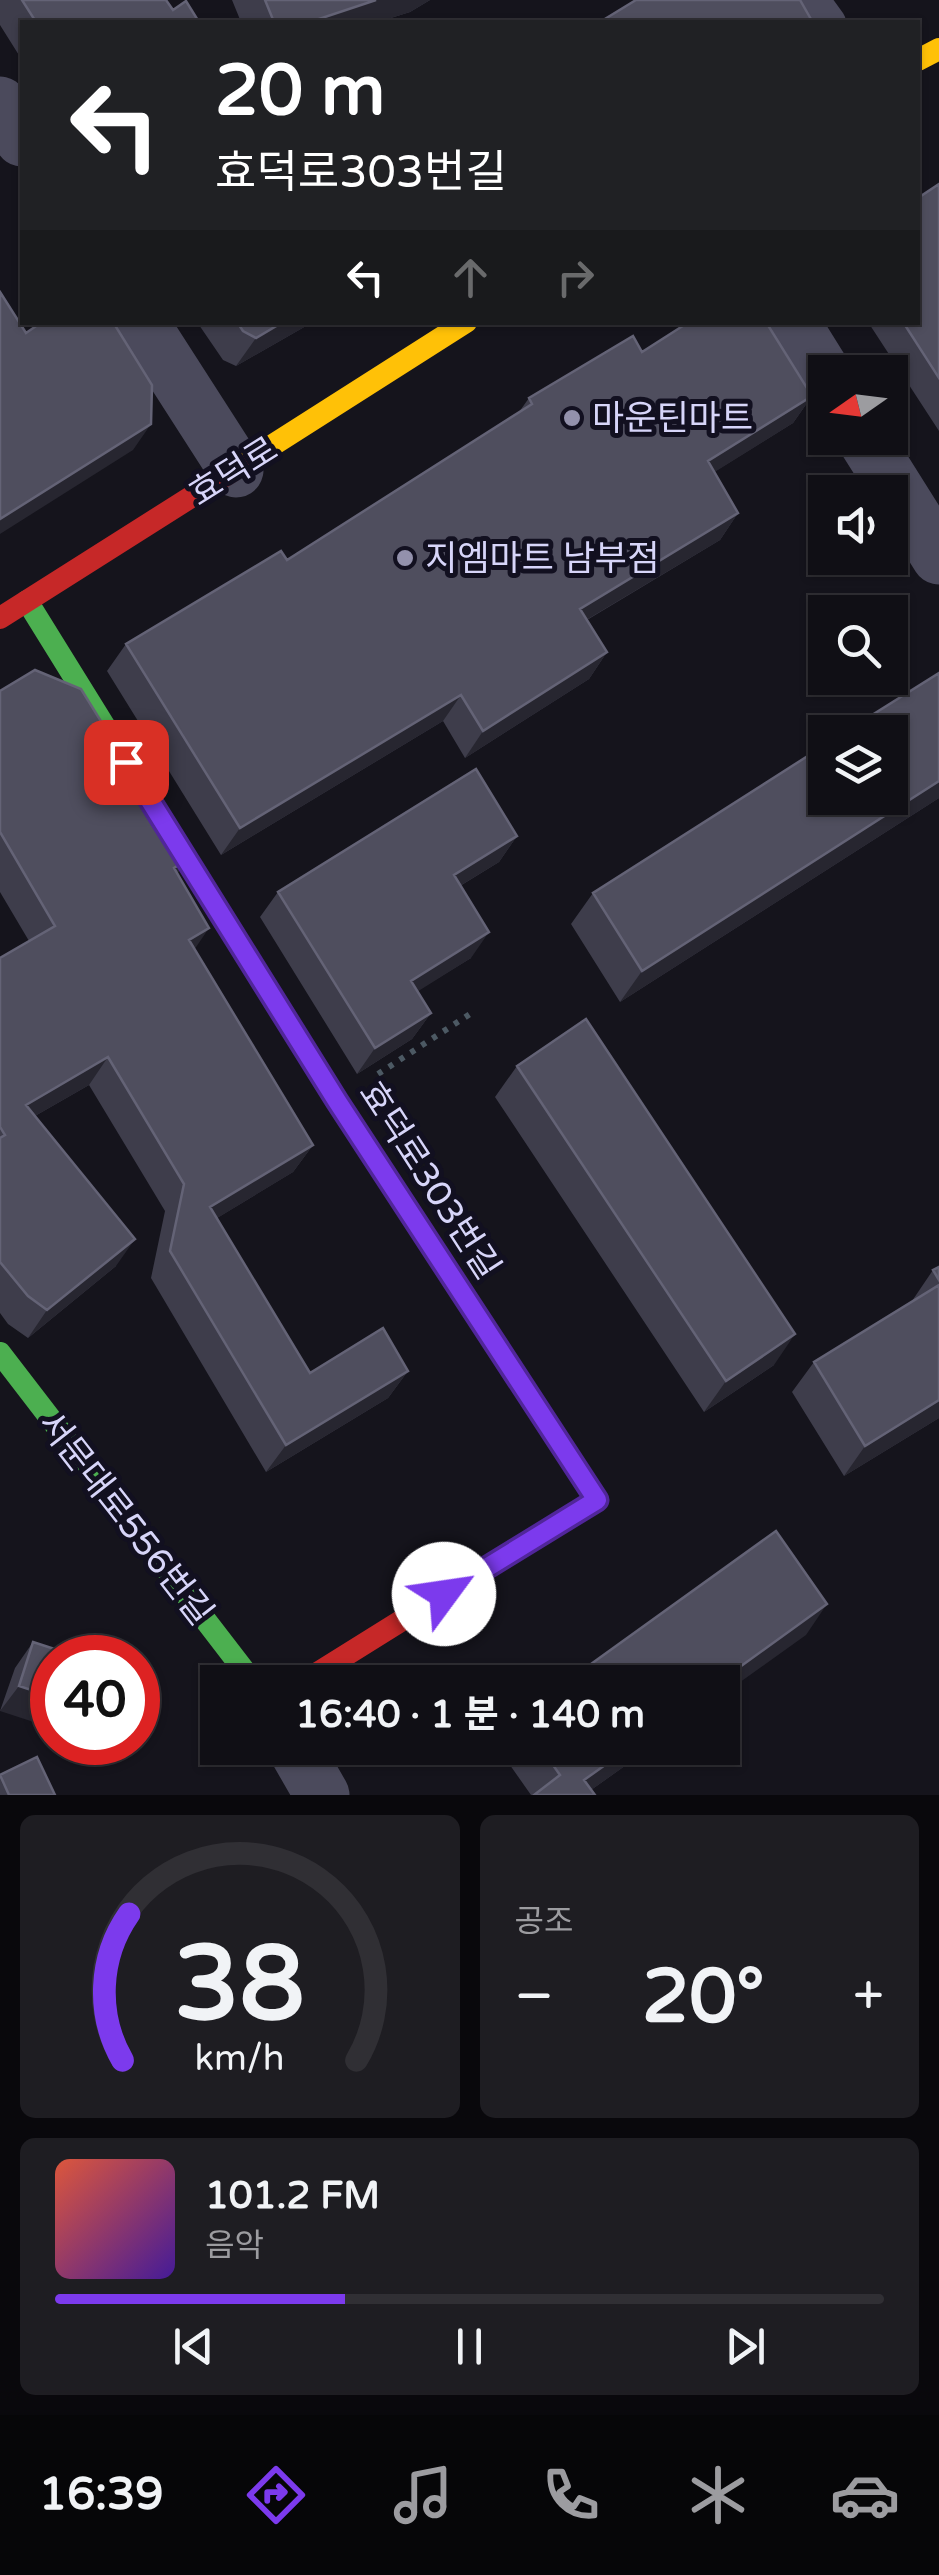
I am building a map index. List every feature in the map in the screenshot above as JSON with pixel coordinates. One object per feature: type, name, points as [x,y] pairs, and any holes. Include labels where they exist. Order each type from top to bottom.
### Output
[{"type":"street","points":[[0,104],[20,136]]},
{"type":"street","points":[[143,325],[236,470]]},
{"type":"street","name":"효덕로","points":[[0,618],[461,325]]},
{"type":"street","points":[[794,325],[813,355]]},
{"type":"street","points":[[875,455],[939,558]]},
{"type":"street","name":"효덕로303번길","points":[[27,602],[337,1101],[597,1500],[331,1665]]},
{"type":"street","name":"서문대로556번길","points":[[0,1353],[240,1665]]},
{"type":"street","points":[[305,1765],[322,1795]]},
{"type":"path","points":[[337,1101],[473,1012]]},
{"type":"building","points":[[22,0],[166,0],[173,10],[186,1],[198,20],[35,20]]},
{"type":"building","points":[[265,0],[376,0],[316,20],[273,20]]},
{"type":"building","points":[[636,0],[800,0],[811,20],[603,20]]},
{"type":"building","points":[[939,184],[939,378],[905,325],[920,325],[920,197]]},
{"type":"building","points":[[0,292],[26,333],[38,325],[115,325],[152,385],[151,424],[0,519]]},
{"type":"building","points":[[239,325],[278,325],[256,338]]},
{"type":"building","points":[[684,325],[768,325],[808,390],[808,398],[708,461],[738,513],[580,609],[607,652],[483,731],[461,695],[240,828],[126,644],[281,551],[287,560],[532,404],[529,398],[633,336],[642,352]]},
{"type":"building","points":[[35,670],[81,689],[187,860],[174,868],[209,928],[189,940],[313,1145],[210,1207],[310,1373],[383,1328],[408,1371],[286,1445],[170,1251],[184,1184],[108,1057],[26,1105],[135,1239],[47,1310],[28,1296],[0,1262],[0,1138],[5,1135],[0,1127],[0,958],[55,926],[0,832],[0,691]]},
{"type":"building","points":[[939,673],[939,781],[908,801],[908,715],[872,715]]},
{"type":"building","points":[[808,756],[808,815],[886,815],[642,971],[593,893]]},
{"type":"building","points":[[476,769],[517,836],[454,875],[489,932],[411,981],[431,1013],[375,1048],[278,892]]},
{"type":"building","points":[[586,1019],[795,1334],[726,1381],[517,1066]]},
{"type":"building","points":[[939,1285],[939,1400],[865,1446],[814,1362]]},
{"type":"building","points":[[776,1531],[827,1604],[740,1667],[590,1665]]},
{"type":"building","points":[[30,1651],[30,1690],[19,1686]]},
{"type":"building","points":[[30,1760],[30,1765],[41,1765],[55,1795],[9,1795],[0,1775]]},
{"type":"building","points":[[553,1765],[605,1765],[584,1780],[595,1795],[534,1795],[560,1775]]},
{"type":"traffic: fast","points":[[27,601],[337,1101],[597,1500],[420,1609]]},
{"type":"traffic: fast","points":[[0,1353],[240,1665]]},
{"type":"traffic: slow","points":[[920,59],[939,49]]},
{"type":"traffic: slow","points":[[240,466],[461,325]]},
{"type":"traffic: jam","points":[[0,618],[240,466]]},
{"type":"traffic: jam","points":[[330,1665],[420,1609]]},
{"type":"place","name":"마운틴마트","points":[[572,418]]},
{"type":"place","name":"지엠마트 남부점","points":[[405,558]]},
{"type":"route","points":[[126,762],[337,1101],[597,1500],[444,1594]]}]
